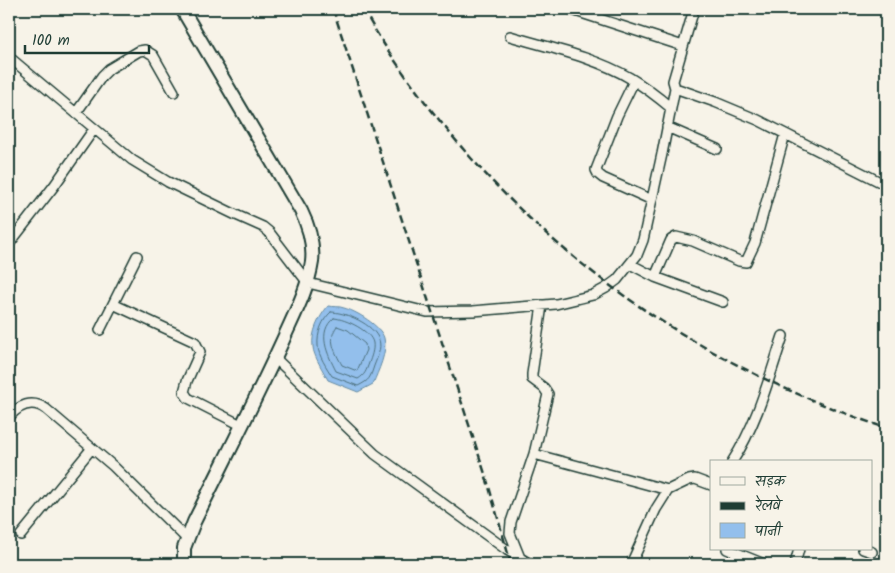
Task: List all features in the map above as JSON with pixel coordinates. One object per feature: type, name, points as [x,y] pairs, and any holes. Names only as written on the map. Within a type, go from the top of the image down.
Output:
[{"type":"highway","points":[[182,9],[304,217],[310,229],[312,244],[312,261],[308,283],[275,358],[194,522],[184,548],[184,564]]},
{"type":"street","points":[[569,9],[683,46]]},
{"type":"street","points":[[9,57],[132,160],[168,182],[263,227],[269,232],[308,283],[432,312],[473,311],[556,304],[593,295],[617,280],[637,255],[643,240],[652,200],[671,108],[674,80],[694,9]]},
{"type":"street","points":[[510,36],[590,60],[634,81],[671,108]]},
{"type":"street","points":[[76,113],[109,69],[139,51],[145,50],[153,55],[174,92]]},
{"type":"street","points":[[634,81],[617,116],[596,170],[603,178],[652,200]]},
{"type":"street","points":[[674,88],[716,102],[758,120],[886,185]]},
{"type":"street","points":[[667,127],[717,149]]},
{"type":"street","points":[[9,244],[54,186],[94,129]]},
{"type":"street","points":[[655,277],[671,240],[676,237],[693,241],[739,261],[746,262],[755,243],[785,134]]},
{"type":"street","points":[[100,330],[137,256]]},
{"type":"street","points":[[630,264],[655,277],[723,302]]},
{"type":"street","points":[[113,304],[195,342],[200,352],[184,392],[188,398],[242,425]]},
{"type":"street","points":[[520,558],[510,532],[511,522],[534,454],[548,394],[544,388],[532,379],[542,305]]},
{"type":"street","points":[[733,460],[750,428],[784,336]]},
{"type":"street","points":[[275,358],[375,454],[530,564]]},
{"type":"street","points":[[9,417],[16,408],[25,404],[41,405],[112,466],[187,539]]},
{"type":"street","points":[[21,535],[92,448]]},
{"type":"street","points":[[534,454],[668,490]]},
{"type":"street","points":[[631,564],[656,509],[668,490],[695,479],[710,485]]},
{"type":"street","points":[[729,550],[764,564]]},
{"type":"street","points":[[794,564],[799,550]]},
{"type":"water","points":[[328,306],[342,307],[361,316],[373,324],[382,333],[384,338],[384,355],[373,384],[358,392],[328,380],[313,350],[314,330]]},
{"type":"railway","points":[[333,9],[487,480],[511,564]]},
{"type":"railway","points":[[363,9],[390,53],[419,94],[485,174],[534,222],[586,267],[640,307],[698,343],[758,376],[821,404],[886,428]]}]
